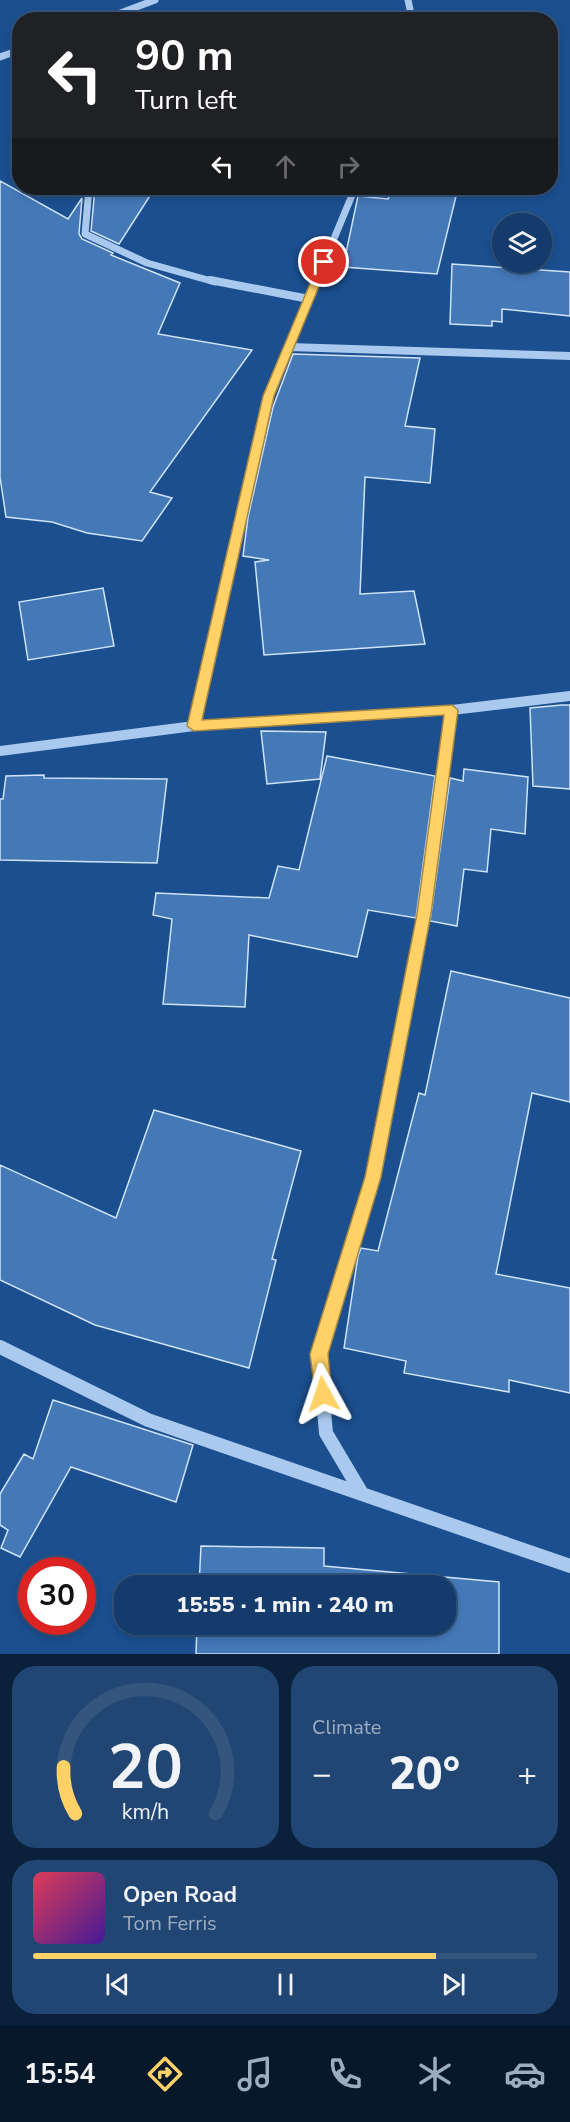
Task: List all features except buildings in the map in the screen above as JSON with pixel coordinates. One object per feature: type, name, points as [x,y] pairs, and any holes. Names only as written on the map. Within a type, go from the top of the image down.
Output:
[{"type":"street","points":[[123,12],[155,0]]},
{"type":"street","points":[[88,195],[85,234],[147,263],[219,283],[309,299]]},
{"type":"street","points":[[194,726],[268,396],[351,195]]},
{"type":"street","points":[[289,347],[570,356]]},
{"type":"street","points":[[0,751],[194,726],[452,710],[570,696]]},
{"type":"street","points":[[361,1492],[326,1433],[319,1354],[373,1177],[424,914],[452,710]]},
{"type":"street","points":[[0,1347],[148,1420],[570,1566]]},
{"type":"route","points":[[323,1394],[319,1354],[373,1177],[424,914],[452,710],[194,726],[268,396],[324,262]]}]
